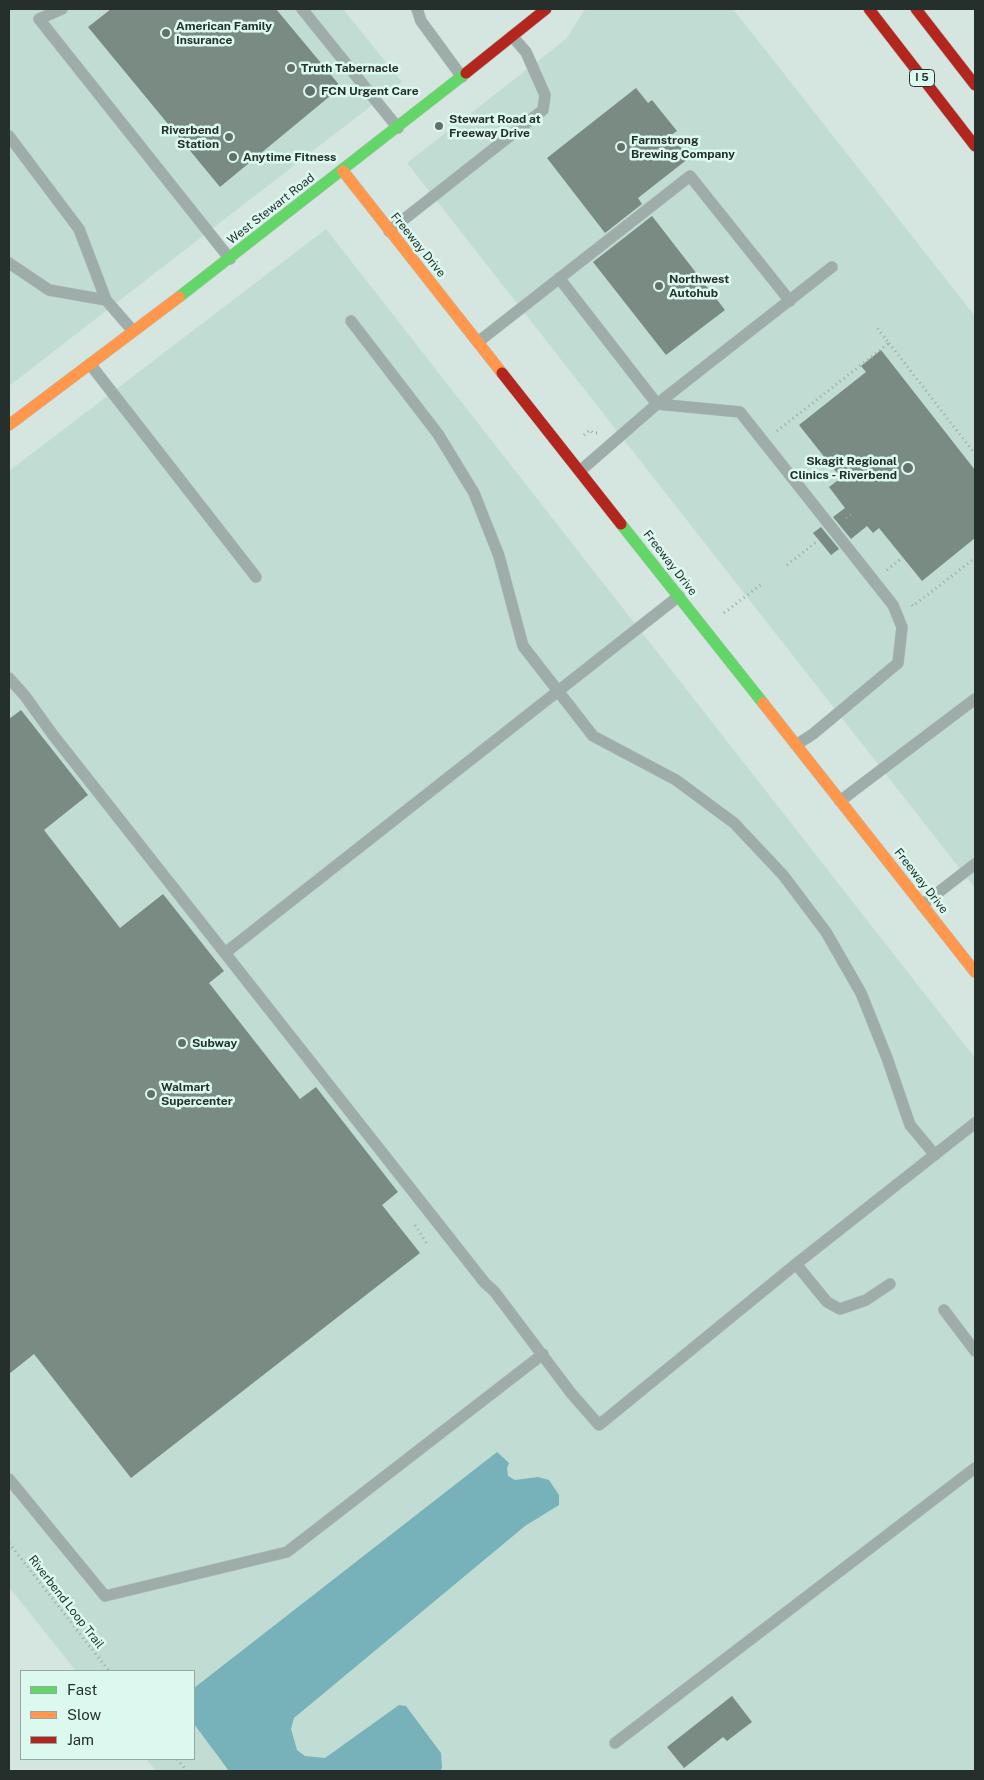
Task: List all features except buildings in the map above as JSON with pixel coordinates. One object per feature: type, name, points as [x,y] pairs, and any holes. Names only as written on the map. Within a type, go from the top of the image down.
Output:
[{"type":"main road","name":"West Stewart Road","points":[[9,425],[230,259],[546,9]]},
{"type":"main road","name":"I 5","points":[[869,9],[975,146]]},
{"type":"main road","points":[[916,9],[975,85]]},
{"type":"main road","name":"Freeway Drive","points":[[343,171],[840,801],[974,966]]},
{"type":"lane","points":[[62,9],[39,19],[230,259]]},
{"type":"lane","points":[[302,9],[398,128]]},
{"type":"lane","points":[[416,9],[421,21],[462,77]]},
{"type":"lane","points":[[389,231],[543,110],[545,95],[526,52],[512,36]]},
{"type":"lane","points":[[9,136],[79,229],[106,300],[133,331]]},
{"type":"lane","points":[[478,342],[690,176],[790,301]]},
{"type":"lane","points":[[9,263],[48,290],[106,300]]},
{"type":"lane","points":[[580,471],[657,404],[832,267]]},
{"type":"lane","points":[[559,278],[657,404],[740,412],[893,605],[902,627],[898,663],[813,734],[796,745]]},
{"type":"lane","points":[[351,321],[438,434],[474,493],[499,556],[523,646],[593,736],[676,780],[734,823],[783,875],[826,932],[861,994],[887,1058],[910,1125],[935,1155]]},
{"type":"lane","points":[[90,364],[256,577]]},
{"type":"lane","points":[[225,953],[679,596]]},
{"type":"lane","points":[[9,678],[479,1276],[543,1354],[568,1389],[599,1425],[796,1264],[975,1123]]},
{"type":"lane","points":[[840,801],[975,699]]},
{"type":"lane","points":[[922,904],[975,864]]},
{"type":"lane","points":[[796,1264],[827,1302],[840,1309],[866,1300],[890,1284]]},
{"type":"lane","points":[[944,1310],[975,1351]]},
{"type":"lane","points":[[9,1479],[105,1596],[287,1552],[543,1354]]},
{"type":"lane","points":[[615,1743],[975,1468]]},
{"type":"path","points":[[876,327],[975,454]]},
{"type":"path","points":[[776,431],[889,343]]},
{"type":"path","points":[[772,425],[782,438]]},
{"type":"path","points":[[840,511],[852,526]]},
{"type":"path","points":[[845,519],[853,513]]},
{"type":"path","points":[[787,565],[822,537]]},
{"type":"path","points":[[887,570],[903,557]]},
{"type":"path","points":[[910,600],[913,606],[975,558]]},
{"type":"path","points":[[881,562],[892,576]]},
{"type":"path","points":[[722,615],[763,583]]},
{"type":"path","name":"Riverbend Loop Trail","points":[[9,1543],[108,1670]]},
{"type":"path","points":[[178,1760],[187,1771]]},
{"type":"shaded area","points":[[9,9],[343,9],[402,82],[9,386]]},
{"type":"shaded area","points":[[585,9],[733,9],[975,316],[975,888],[407,163],[566,39]]},
{"type":"shaded area","points":[[326,229],[975,1058],[975,1771],[156,1771],[147,1760],[195,1760],[195,1670],[75,1670],[9,1587],[9,471]]},
{"type":"water","points":[[497,1452],[509,1463],[507,1468],[508,1476],[515,1480],[538,1477],[549,1480],[559,1495],[559,1505],[525,1526],[294,1718],[291,1729],[297,1750],[305,1756],[325,1758],[399,1705],[406,1706],[441,1753],[442,1768],[440,1771],[229,1771],[195,1725],[195,1687]]},
{"type":"traffic: fast","points":[[179,297],[466,73]]},
{"type":"traffic: fast","points":[[621,524],[763,703]]},
{"type":"traffic: slow","points":[[343,171],[502,373]]},
{"type":"traffic: slow","points":[[9,425],[179,297]]},
{"type":"traffic: slow","points":[[763,703],[975,972]]},
{"type":"traffic: jam","points":[[466,73],[546,9]]},
{"type":"traffic: jam","points":[[869,9],[975,146]]},
{"type":"traffic: jam","points":[[916,9],[975,85]]},
{"type":"traffic: jam","points":[[502,373],[621,524]]},
{"type":"place","name":"American Family Insurance","points":[[166,33]]},
{"type":"place","name":"Truth Tabernacle","points":[[291,68]]},
{"type":"place","name":"FCN Urgent Care","points":[[310,91]]},
{"type":"place","name":"Stewart Road at Freeway Drive","points":[[439,126]]},
{"type":"place","name":"Riverbend Station","points":[[229,137]]},
{"type":"place","name":"Farmstrong Brewing Company","points":[[621,147]]},
{"type":"place","name":"Anytime Fitness","points":[[233,157]]},
{"type":"place","name":"Northwest Autohub","points":[[659,286]]},
{"type":"place","name":"Skagit Regional Clinics - Riverbend","points":[[908,468]]},
{"type":"place","name":"Subway","points":[[182,1043]]},
{"type":"place","name":"Walmart Supercenter","points":[[151,1094]]}]
